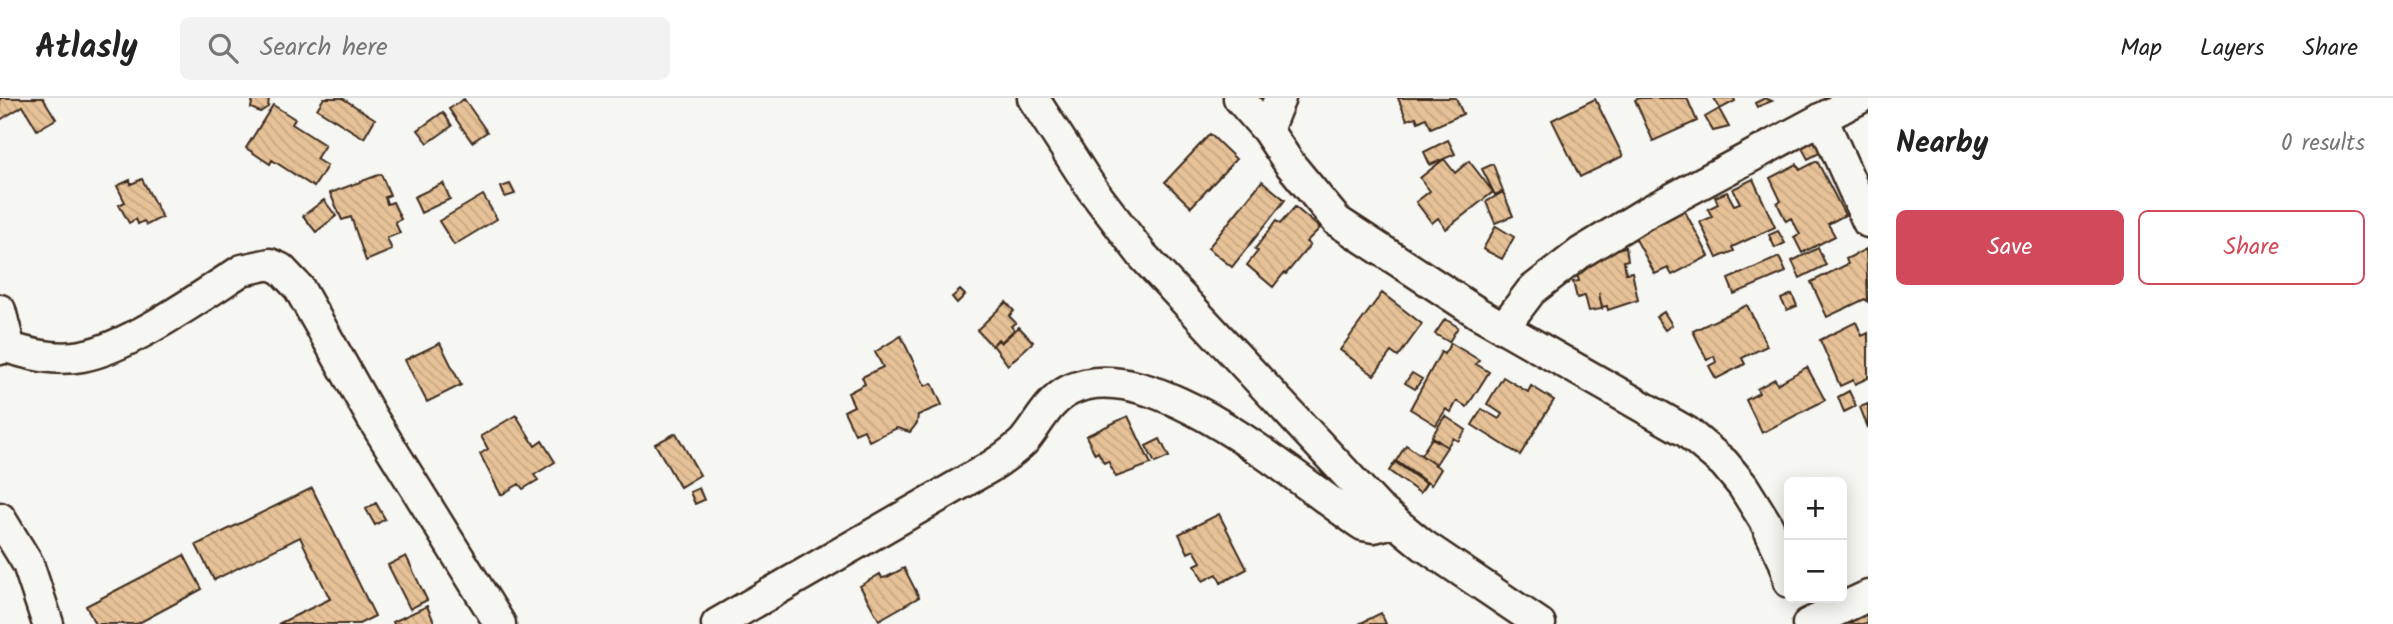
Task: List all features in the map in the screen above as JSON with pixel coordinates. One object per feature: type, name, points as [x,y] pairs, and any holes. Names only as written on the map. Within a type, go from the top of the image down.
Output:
[{"type":"street","points":[[1033,98],[1092,189],[1143,256],[1394,522],[1457,570],[1540,624]]},
{"type":"street","points":[[1239,98],[1337,221],[1372,247],[1503,328],[1675,425],[1724,463],[1744,486],[1784,561]]},
{"type":"street","points":[[1267,130],[1280,98]]},
{"type":"street","points":[[1503,328],[1531,291],[1580,253],[1644,214],[1860,98]]},
{"type":"street","points":[[1822,118],[1868,222]]},
{"type":"street","points":[[0,310],[7,337],[1,347],[52,357],[96,352],[138,333],[242,270],[261,264],[281,269],[307,300],[371,416],[500,624]]},
{"type":"street","points":[[717,624],[990,467],[1023,442],[1051,405],[1068,391],[1082,385],[1118,382],[1154,392],[1237,435],[1302,478],[1363,525],[1374,527],[1394,522]]},
{"type":"street","points":[[0,518],[28,564],[41,622]]},
{"type":"street","points":[[1808,624],[1868,596]]},
{"type":"street","points":[[1794,603],[1799,624]]},
{"type":"building","points":[[0,98],[43,98],[56,119],[37,130],[23,106],[0,120]]},
{"type":"building","points":[[253,98],[269,98],[268,107],[260,112],[251,108]]},
{"type":"building","points":[[324,98],[342,98],[375,119],[364,138],[317,109]]},
{"type":"building","points":[[1398,98],[1456,98],[1463,114],[1431,128],[1426,118],[1418,122],[1416,117],[1407,120]]},
{"type":"building","points":[[1687,98],[1697,121],[1653,141],[1635,100]]},
{"type":"building","points":[[1714,98],[1734,98],[1735,101],[1720,109]]},
{"type":"building","points":[[1765,98],[1772,101],[1757,107],[1755,103]]},
{"type":"building","points":[[464,99],[487,132],[472,142],[449,109]]},
{"type":"building","points":[[1595,99],[1623,156],[1580,177],[1552,120]]},
{"type":"building","points":[[273,105],[295,119],[292,124],[325,145],[316,159],[327,166],[314,187],[272,160],[270,164],[246,148]]},
{"type":"building","points":[[1719,109],[1729,127],[1713,131],[1705,117]]},
{"type":"building","points":[[443,112],[452,126],[428,143],[418,130]]},
{"type":"building","points":[[1814,131],[1825,150],[1808,159],[1797,139]]},
{"type":"building","points":[[1210,134],[1236,159],[1191,207],[1165,182]]},
{"type":"building","points":[[1448,140],[1455,154],[1430,165],[1424,152]]},
{"type":"building","points":[[1444,159],[1455,173],[1469,161],[1493,192],[1446,229],[1438,218],[1432,223],[1416,202],[1430,191],[1420,178]]},
{"type":"building","points":[[1817,161],[1845,215],[1828,224],[1835,236],[1802,253],[1794,237],[1800,234],[1791,218],[1786,221],[1777,203],[1781,201],[1770,178],[1797,164],[1800,170]]},
{"type":"building","points":[[1493,164],[1503,191],[1495,195],[1482,169]]},
{"type":"building","points":[[381,174],[390,195],[385,197],[387,204],[393,202],[401,219],[395,222],[400,233],[387,238],[392,250],[366,261],[351,217],[342,220],[330,193]]},
{"type":"building","points":[[142,179],[162,217],[147,225],[144,221],[138,224],[136,219],[129,223],[119,205],[125,202],[117,186],[130,180],[131,184]]},
{"type":"building","points":[[1753,179],[1775,227],[1732,247],[1734,251],[1717,258],[1700,222],[1712,217],[1708,209],[1718,204],[1715,197],[1727,192],[1734,205],[1740,203],[1733,189]]},
{"type":"building","points":[[1262,181],[1285,200],[1232,267],[1208,248]]},
{"type":"building","points":[[443,183],[450,199],[421,213],[414,197]]},
{"type":"building","points":[[510,184],[515,194],[505,197],[501,187]]},
{"type":"building","points":[[1503,192],[1513,216],[1495,223],[1486,202]]},
{"type":"building","points":[[483,195],[497,219],[454,245],[439,221]]},
{"type":"building","points":[[324,200],[336,216],[316,232],[303,216]]},
{"type":"building","points":[[1295,207],[1320,228],[1306,242],[1310,245],[1273,287],[1247,265],[1258,251],[1255,249],[1276,221],[1280,224]]},
{"type":"building","points":[[1683,208],[1709,256],[1672,275],[1668,268],[1655,274],[1633,234]]},
{"type":"building","points":[[1496,226],[1514,237],[1502,259],[1483,249]]},
{"type":"building","points":[[1778,231],[1785,243],[1775,248],[1769,235]]},
{"type":"building","points":[[1626,247],[1626,273],[1632,272],[1638,300],[1608,310],[1607,306],[1602,307],[1599,293],[1602,309],[1589,311],[1585,296],[1577,298],[1573,282],[1579,281],[1576,270],[1587,267],[1585,255]]},
{"type":"building","points":[[1818,248],[1826,265],[1800,278],[1792,261]]},
{"type":"building","points":[[1866,249],[1868,302],[1865,299],[1827,317],[1811,282],[1848,264],[1846,259]]},
{"type":"building","points":[[1779,257],[1786,272],[1734,294],[1728,279]]},
{"type":"building","points":[[960,290],[965,295],[957,303],[952,297]]},
{"type":"building","points":[[1382,293],[1422,324],[1398,357],[1391,352],[1374,375],[1340,350]]},
{"type":"building","points":[[1792,294],[1797,306],[1787,310],[1781,299]]},
{"type":"building","points":[[1006,302],[1014,311],[1009,316],[1016,323],[1011,326],[1014,330],[1001,342],[998,339],[992,346],[977,330]]},
{"type":"building","points":[[1747,305],[1767,346],[1742,358],[1745,364],[1716,379],[1709,366],[1716,362],[1714,356],[1707,360],[1693,331]]},
{"type":"building","points":[[1664,312],[1672,325],[1665,330],[1656,317]]},
{"type":"building","points":[[1445,319],[1458,327],[1449,342],[1435,334]]},
{"type":"building","points":[[1856,322],[1862,336],[1868,333],[1868,378],[1855,384],[1853,380],[1840,386],[1820,340]]},
{"type":"building","points":[[1019,327],[1033,342],[1008,365],[993,345],[998,340],[1001,343]]},
{"type":"building","points":[[901,336],[925,386],[932,383],[942,405],[918,415],[917,423],[910,432],[897,428],[869,441],[864,430],[855,434],[844,411],[854,406],[848,393],[865,384],[862,377],[883,367],[875,352]]},
{"type":"building","points":[[440,343],[461,385],[427,402],[405,360]]},
{"type":"building","points":[[1451,343],[1479,360],[1476,364],[1489,372],[1467,407],[1457,401],[1451,412],[1446,409],[1436,425],[1410,409],[1441,352],[1444,354]]},
{"type":"building","points":[[1807,367],[1825,400],[1762,433],[1746,400],[1759,393],[1757,389],[1775,379],[1777,384]]},
{"type":"building","points":[[1412,373],[1422,379],[1415,389],[1405,383]]},
{"type":"building","points":[[1503,377],[1528,392],[1531,386],[1554,400],[1520,455],[1472,425],[1482,409],[1499,419],[1502,414],[1487,404]]},
{"type":"building","points":[[1849,391],[1856,406],[1844,412],[1838,397]]},
{"type":"building","points":[[1868,404],[1868,428],[1860,407]]},
{"type":"building","points":[[516,415],[535,446],[542,441],[555,462],[534,475],[538,480],[523,489],[519,484],[501,495],[480,454],[488,449],[481,436]]},
{"type":"building","points":[[1128,416],[1151,464],[1116,477],[1108,461],[1104,463],[1098,452],[1095,454],[1086,436]]},
{"type":"building","points":[[1445,416],[1466,430],[1458,441],[1453,438],[1447,447],[1432,436]]},
{"type":"building","points":[[676,433],[700,475],[680,487],[655,444]]},
{"type":"building","points":[[1432,438],[1447,447],[1436,464],[1421,455]]},
{"type":"building","points":[[1160,439],[1169,457],[1155,463],[1146,446]]},
{"type":"building","points":[[1406,445],[1441,469],[1431,485],[1396,461]]},
{"type":"building","points":[[1395,462],[1426,484],[1420,493],[1389,471]]},
{"type":"building","points":[[312,488],[375,616],[359,624],[278,624],[330,599],[300,537],[214,580],[196,545]]},
{"type":"building","points":[[699,488],[704,500],[695,504],[690,492]]},
{"type":"building","points":[[376,503],[385,519],[375,525],[366,509]]},
{"type":"building","points":[[1219,514],[1247,569],[1221,583],[1217,574],[1203,581],[1195,565],[1201,562],[1194,550],[1188,553],[1179,534]]},
{"type":"building","points":[[184,555],[202,589],[137,624],[95,624],[86,606]]},
{"type":"building","points":[[406,556],[427,600],[410,609],[388,565]]},
{"type":"building","points":[[904,568],[919,597],[879,620],[860,586],[880,574],[882,578],[887,577]]},
{"type":"building","points":[[427,606],[435,624],[394,624],[393,622]]},
{"type":"building","points":[[1866,610],[1868,624],[1834,624]]},
{"type":"building","points":[[1381,613],[1386,624],[1359,624]]}]
